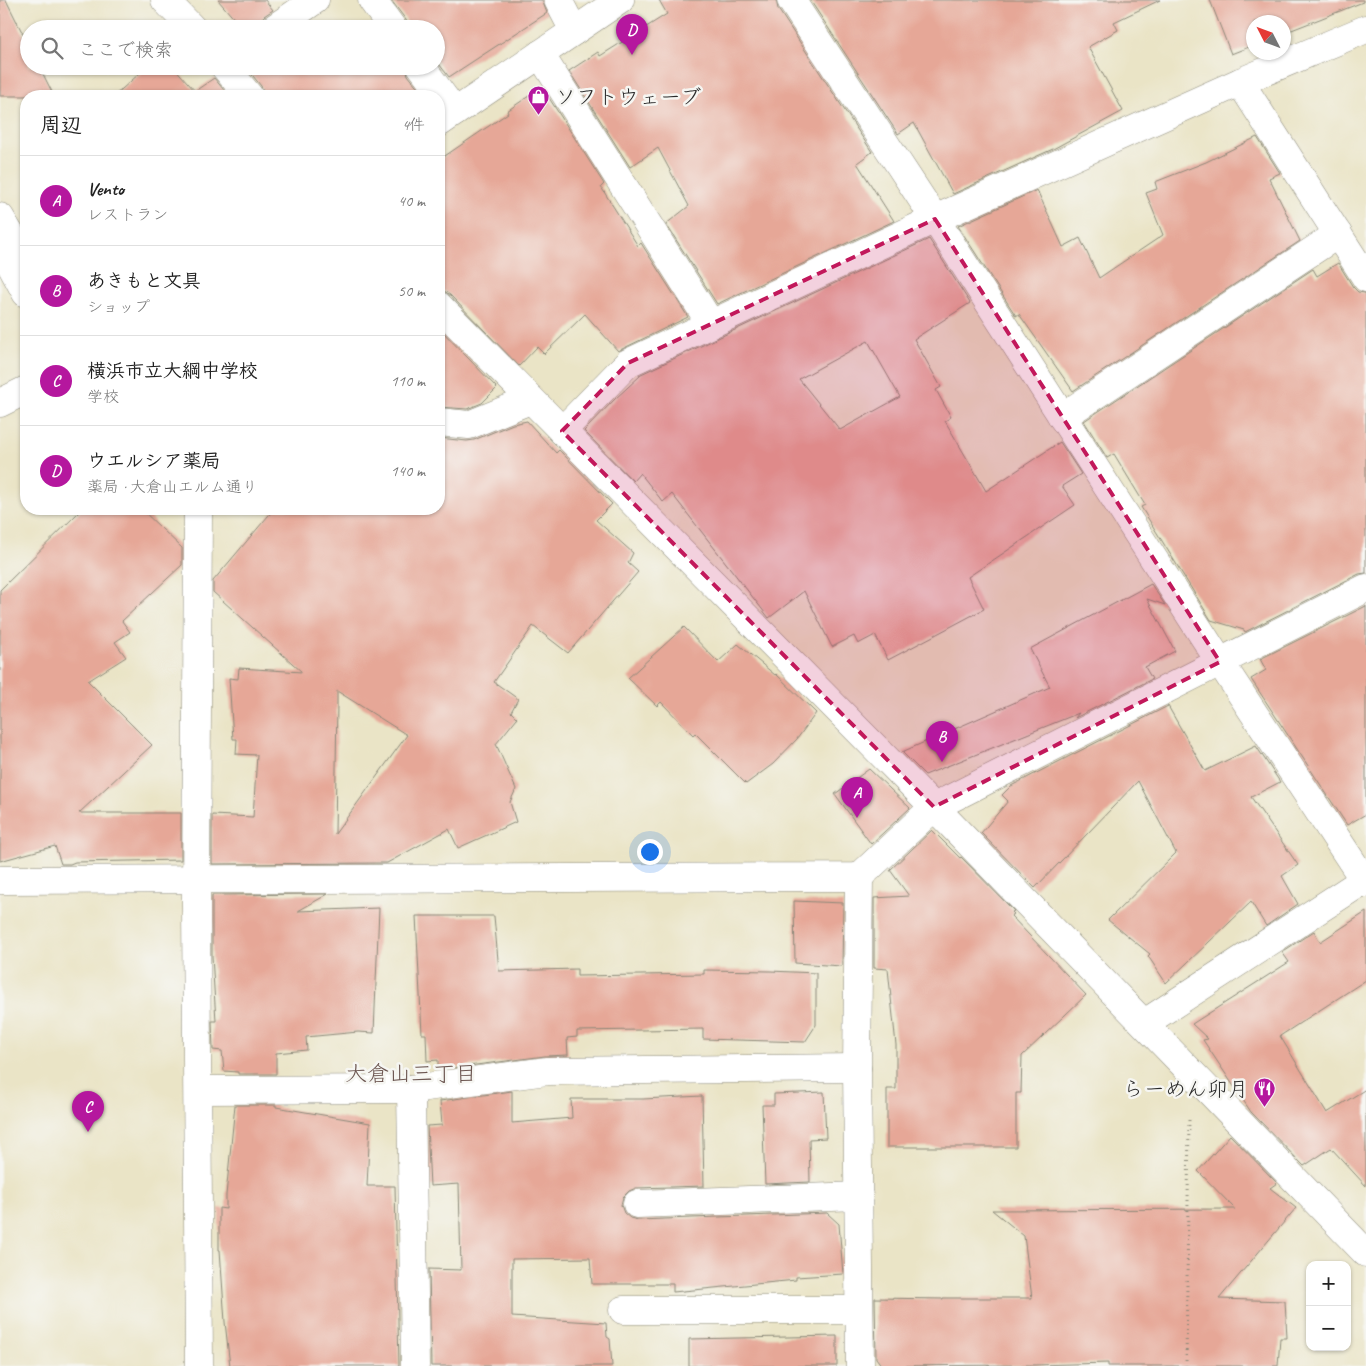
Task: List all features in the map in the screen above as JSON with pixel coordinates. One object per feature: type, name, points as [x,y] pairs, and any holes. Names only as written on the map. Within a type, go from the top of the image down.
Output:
[{"type":"street","points":[[165,0],[184,20]]},
{"type":"street","points":[[287,20],[315,0]]},
{"type":"street","points":[[372,0],[386,20]]},
{"type":"street","points":[[558,0],[574,31]]},
{"type":"street","points":[[447,117],[620,0]]},
{"type":"street","points":[[791,0],[935,219],[1220,662],[1362,869],[1145,1023]]},
{"type":"street","points":[[562,432],[628,363],[935,219],[1240,82],[1366,29]]},
{"type":"street","points":[[540,54],[711,324]]},
{"type":"street","points":[[232,75],[244,90]]},
{"type":"street","points":[[426,75],[433,90]]},
{"type":"street","points":[[1240,82],[1366,278]]},
{"type":"street","points":[[0,217],[14,242],[6,256],[20,282]]},
{"type":"street","points":[[1062,417],[1338,234]]},
{"type":"street","points":[[445,312],[934,807],[1366,1253]]},
{"type":"street","points":[[0,403],[20,393]]},
{"type":"street","points":[[445,423],[469,425],[530,400]]},
{"type":"street","points":[[198,515],[199,1366]]},
{"type":"street","points":[[0,880],[859,876],[934,807],[1366,588]]},
{"type":"street","points":[[859,876],[857,1068],[860,1366]]},
{"type":"street","points":[[198,1090],[411,1089],[547,1071],[857,1068]]},
{"type":"street","points":[[411,1089],[415,1366]]},
{"type":"street","points":[[637,1204],[859,1196]]},
{"type":"street","points":[[623,1310],[859,1310]]},
{"type":"path","points":[[1186,1366],[1189,1071]]},
{"type":"highlighted area","points":[[935,219],[1220,662],[934,807],[562,431],[628,363]]},
{"type":"building","points":[[0,0],[6,0],[20,28],[20,75],[44,75],[51,90],[20,90],[20,96],[0,96]]},
{"type":"building","points":[[218,0],[265,0],[273,10],[261,20],[235,20]]},
{"type":"building","points":[[391,0],[542,0],[547,13],[449,77],[445,72],[445,20],[406,20]]},
{"type":"building","points":[[659,0],[776,0],[778,9],[872,152],[857,163],[894,221],[717,304],[666,224],[689,206],[658,148],[630,167],[569,71],[598,52],[600,56],[667,14]]},
{"type":"building","points":[[810,0],[1160,0],[1114,22],[1118,30],[1088,47],[1123,111],[1053,149],[953,194],[914,123],[898,134]]},
{"type":"building","points":[[1210,0],[1363,0],[1363,2],[1291,30],[1291,15],[1246,15],[1246,48],[1231,54]]},
{"type":"building","points":[[138,75],[181,75],[194,90],[121,90]]},
{"type":"building","points":[[252,75],[408,75],[420,90],[263,90]]},
{"type":"building","points":[[214,78],[224,90],[196,90]]},
{"type":"building","points":[[542,87],[604,184],[601,187],[638,246],[641,243],[688,317],[618,351],[585,314],[544,354],[537,347],[519,366],[445,292],[445,156],[508,113],[507,111]]},
{"type":"building","points":[[1257,137],[1280,173],[1269,178],[1300,241],[1073,391],[1019,314],[1016,316],[958,226],[1037,190],[1063,247],[1080,238],[1099,278],[1163,235],[1146,193],[1157,189],[1155,182],[1206,162]]},
{"type":"building","points":[[929,239],[970,303],[914,339],[941,387],[936,390],[951,417],[945,421],[986,491],[1060,442],[1081,474],[1062,486],[1075,505],[968,577],[984,609],[888,660],[875,635],[858,644],[854,636],[832,647],[804,591],[769,618],[672,494],[663,502],[640,473],[633,481],[584,431],[639,375]],"holes":[[[868,341],[900,397],[840,430],[799,379]]]},
{"type":"building","points":[[1338,263],[1353,287],[1358,292],[1365,293],[1366,295],[1366,573],[1359,574],[1245,632],[1244,630],[1211,620],[1141,507],[1145,505],[1114,454],[1107,458],[1084,421],[1313,269],[1317,276]]},
{"type":"building","points":[[445,334],[497,388],[482,403],[467,409],[445,407]]},
{"type":"building","points":[[527,421],[556,453],[559,450],[612,504],[596,520],[633,553],[628,563],[638,572],[568,653],[533,626],[494,682],[518,699],[511,712],[517,718],[496,744],[516,789],[510,802],[516,822],[458,848],[449,829],[387,863],[212,864],[212,815],[253,817],[257,755],[236,754],[237,739],[233,739],[229,678],[238,679],[239,668],[302,672],[213,592],[213,581],[269,515],[445,515],[445,439],[474,440],[513,424]],"holes":[[[337,691],[407,735],[335,834]]]},
{"type":"building","points":[[76,515],[147,515],[182,548],[182,565],[122,621],[130,632],[115,642],[126,657],[88,681],[152,745],[79,813],[181,813],[181,860],[75,862],[61,864],[55,846],[0,861],[0,590]]},
{"type":"building","points":[[1151,584],[1165,605],[1147,599],[1175,651],[1145,667],[1152,679],[1075,718],[1079,713],[925,775],[902,752],[1050,687],[1030,649]]},
{"type":"building","points":[[1366,606],[1366,814],[1347,825],[1251,679],[1266,670],[1260,659]]},
{"type":"building","points":[[684,627],[718,662],[738,644],[776,674],[816,713],[797,739],[773,764],[746,784],[695,733],[693,735],[661,702],[657,706],[628,678]]},
{"type":"building","points":[[1168,706],[1205,771],[1256,746],[1280,782],[1251,797],[1298,865],[1282,876],[1298,904],[1266,926],[1251,902],[1166,983],[1148,956],[1150,954],[1108,920],[1176,853],[1138,781],[1035,888],[981,833],[1008,801],[1002,795],[1011,786]]},
{"type":"building","points":[[869,769],[910,808],[871,844],[835,794]]},
{"type":"building","points":[[932,830],[1014,911],[1012,912],[1014,914],[1011,916],[1086,995],[1022,1056],[1021,1093],[1016,1093],[1016,1147],[887,1147],[887,1089],[896,1089],[896,1045],[888,969],[874,968],[874,898],[909,896],[890,870]]},
{"type":"building","points":[[328,894],[298,911],[379,908],[374,1033],[358,1032],[306,1037],[307,1050],[276,1053],[276,1074],[238,1074],[238,1072],[224,1071],[222,1051],[213,1050],[212,1021],[216,1021],[212,956],[212,895]]},
{"type":"building","points":[[794,901],[843,903],[842,966],[795,963]]},
{"type":"building","points":[[1366,912],[1366,980],[1280,1036],[1327,1113],[1366,1089],[1366,1186],[1331,1148],[1304,1166],[1251,1112],[1203,1040],[1208,1039],[1192,1024],[1289,962],[1282,952],[1314,931],[1320,942]]},
{"type":"building","points":[[416,916],[494,916],[499,971],[577,969],[577,976],[704,974],[704,970],[816,973],[816,1025],[805,1042],[703,1039],[703,1029],[577,1031],[577,1037],[567,1038],[568,1055],[545,1056],[438,1070],[438,1060],[427,1061],[426,1034],[422,1034]]},
{"type":"building","points":[[512,1091],[512,1123],[572,1118],[571,1099],[643,1099],[702,1096],[704,1186],[636,1188],[629,1191],[623,1197],[621,1205],[624,1213],[630,1218],[638,1220],[827,1213],[839,1224],[843,1274],[796,1277],[796,1280],[673,1292],[673,1284],[592,1284],[590,1258],[512,1259],[512,1317],[606,1323],[607,1337],[610,1339],[612,1366],[431,1366],[429,1269],[461,1270],[459,1184],[430,1186],[427,1126],[442,1125],[440,1101]]},
{"type":"building","points":[[824,1092],[826,1138],[809,1139],[810,1182],[765,1184],[762,1105],[774,1105],[774,1094]]},
{"type":"building","points":[[235,1105],[276,1105],[276,1107],[370,1123],[367,1186],[395,1186],[399,1366],[230,1366],[219,1250],[219,1208],[226,1209]]},
{"type":"building","points":[[1230,1135],[1277,1183],[1270,1188],[1296,1208],[1219,1299],[1285,1301],[1287,1338],[1280,1338],[1278,1366],[1108,1366],[1108,1363],[882,1366],[876,1358],[875,1298],[1032,1298],[1024,1236],[992,1210],[1235,1209],[1198,1171]]},
{"type":"building","points":[[837,1336],[837,1366],[689,1366],[689,1339]]},
{"type":"place","name":"ウエルシア薬局","points":[[632,55]]},
{"type":"place","name":"ソフトウェーブ","points":[[539,116]]},
{"type":"place","name":"あきもと文具","points":[[942,762]]},
{"type":"place","name":"Vento","points":[[857,818]]},
{"type":"place","name":"らーめん卯月","points":[[1265,1108]]},
{"type":"place","name":"横浜市立大綱中学校","points":[[88,1132]]},
{"type":"district","name":"大倉山三丁目","points":[[411,1073]]}]
